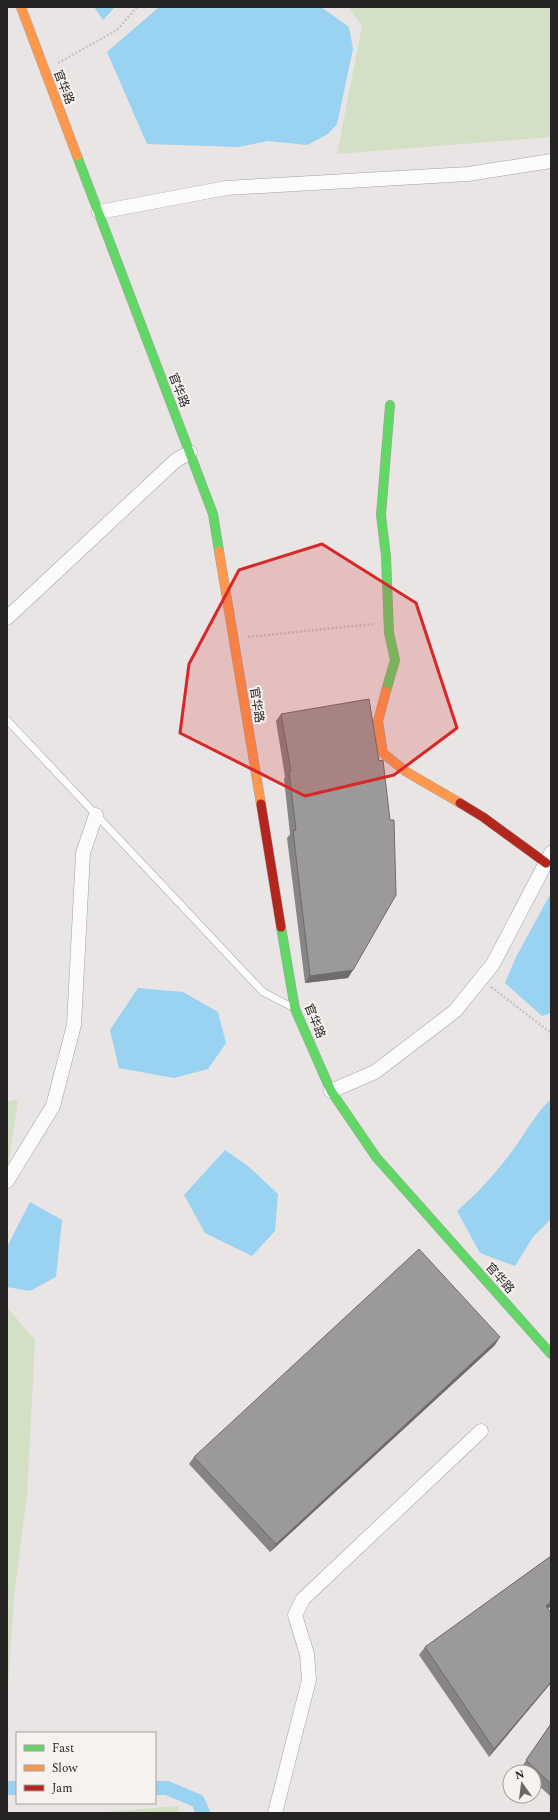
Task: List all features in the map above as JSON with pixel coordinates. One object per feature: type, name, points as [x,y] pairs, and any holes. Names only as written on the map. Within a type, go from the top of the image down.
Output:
[{"type":"main road","name":"官华路","points":[[21,7],[213,514],[295,1009],[331,1091],[376,1157],[551,1354]]},
{"type":"main road","points":[[390,405],[381,515],[386,556],[389,622],[395,660],[378,721],[383,753],[405,770],[548,858]]},
{"type":"street","points":[[99,212],[226,188],[468,174],[551,161]]},
{"type":"street","points":[[7,618],[175,461],[190,452]]},
{"type":"street","points":[[7,1181],[53,1106],[74,1025],[83,853],[96,815]]},
{"type":"street","points":[[331,1091],[376,1072],[455,1011],[493,964],[548,858]]},
{"type":"street","points":[[274,1813],[309,1680],[307,1654],[295,1615],[303,1599],[481,1431]]},
{"type":"lane","points":[[7,720],[263,992],[295,1009]]},
{"type":"path","points":[[45,70],[117,30],[137,7]]},
{"type":"path","points":[[234,638],[389,622]]},
{"type":"path","points":[[481,979],[551,1033]]},
{"type":"highlighted area","points":[[322,544],[416,603],[457,728],[394,775],[305,796],[180,733],[189,664],[239,570]]},
{"type":"green space","points":[[348,7],[551,7],[551,137],[337,154],[362,26]]},
{"type":"green space","points":[[18,1099],[7,1175],[7,1102]]},
{"type":"green space","points":[[7,1307],[35,1340],[27,1496],[14,1596],[7,1699]]},
{"type":"green space","points":[[178,1806],[179,1813],[97,1813]]},
{"type":"water","points":[[94,7],[115,7],[103,20]]},
{"type":"water","points":[[159,7],[321,7],[349,27],[353,49],[337,124],[328,134],[307,145],[268,141],[238,147],[147,144],[107,52]]},
{"type":"water","points":[[551,893],[551,1013],[542,1016],[505,983],[516,957]]},
{"type":"water","points":[[138,988],[183,992],[218,1012],[226,1043],[208,1069],[174,1078],[119,1068],[110,1030]]},
{"type":"water","points":[[551,1099],[551,1219],[533,1237],[515,1266],[480,1253],[457,1211],[482,1187],[505,1161],[537,1114]]},
{"type":"water","points":[[225,1150],[248,1166],[278,1194],[275,1231],[252,1256],[205,1233],[184,1195]]},
{"type":"water","points":[[30,1202],[62,1220],[56,1277],[30,1291],[7,1287],[7,1247]]},
{"type":"building","points":[[369,699],[379,761],[383,760],[390,820],[394,820],[396,895],[353,970],[310,976],[293,831],[296,830],[289,771],[291,771],[281,714]]},
{"type":"building","points":[[419,1249],[500,1337],[276,1544],[194,1457]]},
{"type":"building","points":[[551,1556],[551,1602],[546,1606],[551,1613],[551,1682],[494,1749],[425,1647]]},
{"type":"building","points":[[551,1724],[551,1784],[542,1775],[542,1764],[530,1764],[526,1760]]},
{"type":"waterway","points":[[7,1788],[16,1788]]},
{"type":"waterway","points":[[156,1788],[167,1788],[198,1801],[203,1813]]},
{"type":"traffic: fast","points":[[77,156],[213,514],[219,551]]},
{"type":"traffic: fast","points":[[386,691],[395,660],[389,633],[386,556],[381,515],[390,405]]},
{"type":"traffic: fast","points":[[281,927],[295,1009],[331,1091],[376,1157],[551,1354]]},
{"type":"traffic: slow","points":[[21,7],[77,156]]},
{"type":"traffic: slow","points":[[219,551],[261,804]]},
{"type":"traffic: slow","points":[[386,691],[378,721],[383,753],[405,771],[460,803]]},
{"type":"traffic: jam","points":[[460,803],[483,817],[546,863]]},
{"type":"traffic: jam","points":[[261,804],[281,927]]}]
